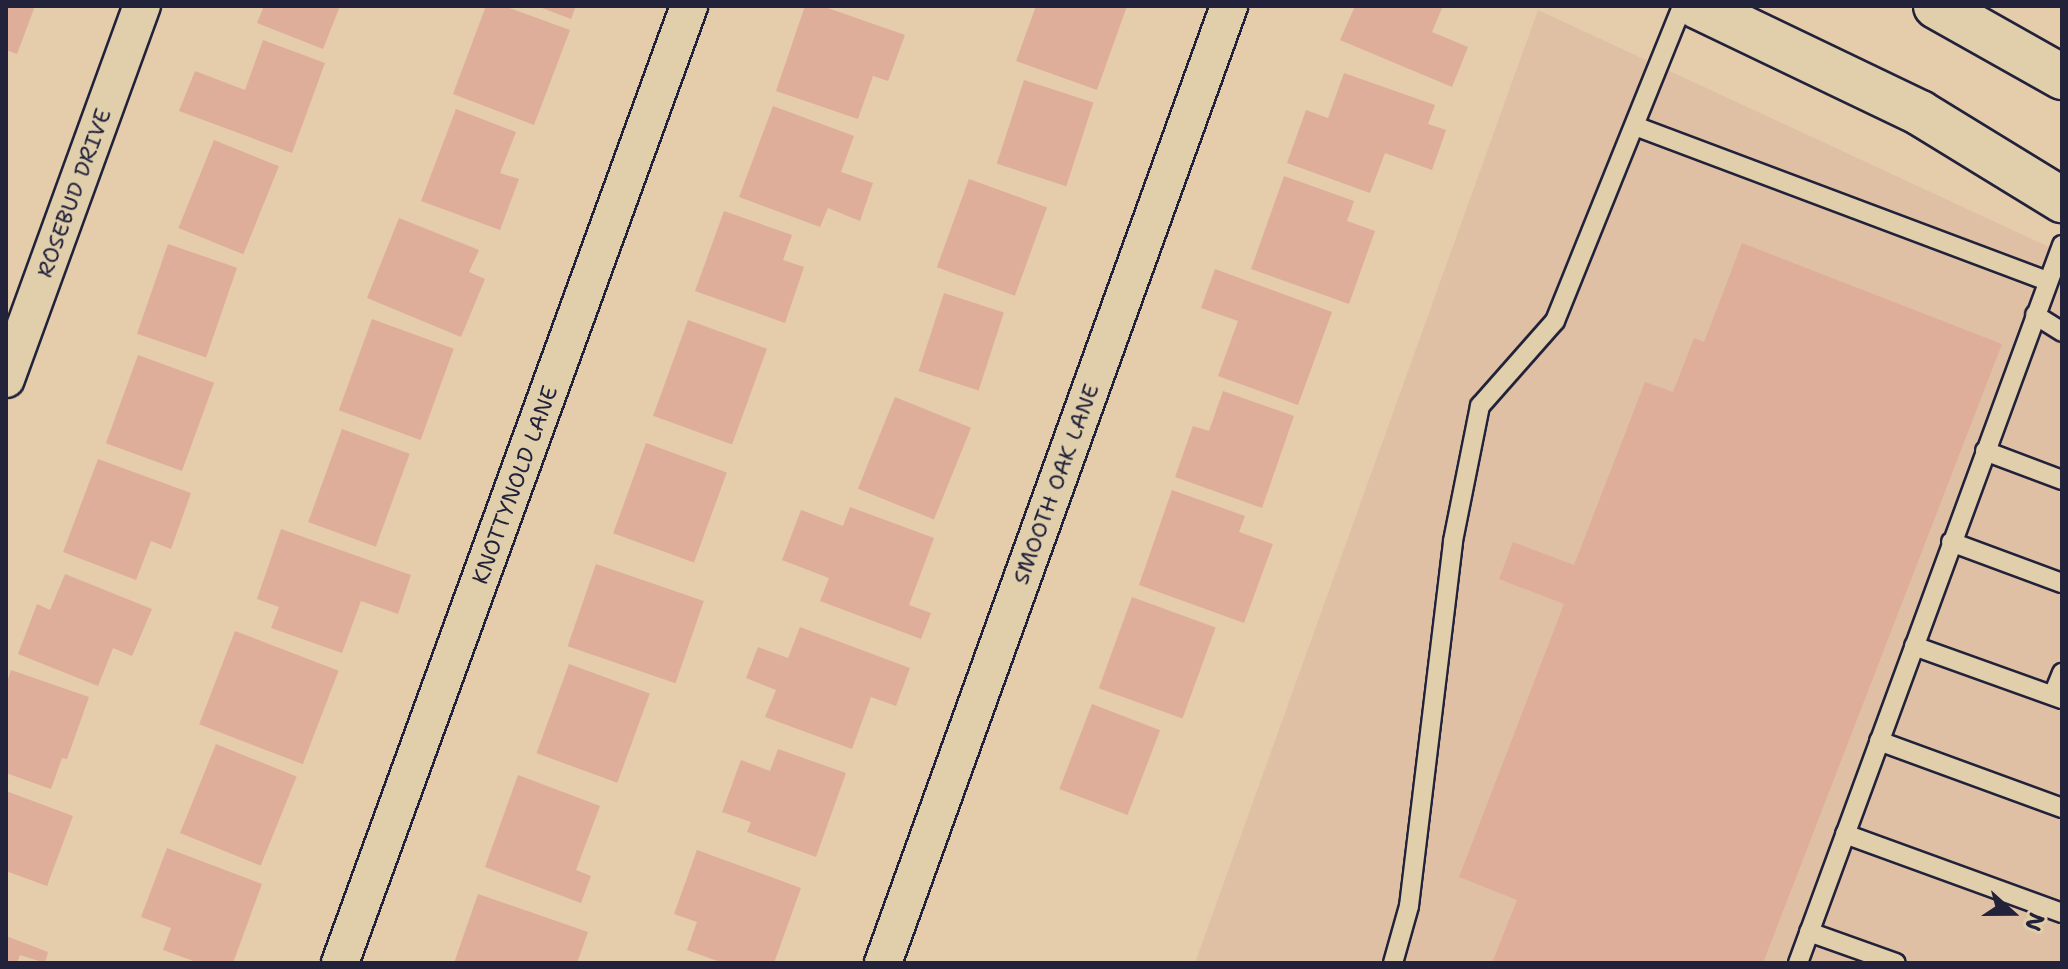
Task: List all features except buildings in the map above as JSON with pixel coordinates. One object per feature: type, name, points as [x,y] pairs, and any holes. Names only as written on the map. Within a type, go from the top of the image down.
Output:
[{"type":"street","name":"ROSEBUD DRIVE","points":[[6,379],[142,6]]},
{"type":"street","name":"KNOTTYNOLD LANE","points":[[340,963],[689,6]]},
{"type":"street","name":"SMOOTH OAK LANE","points":[[883,963],[1229,6]]},
{"type":"street","points":[[1697,6],[1920,113],[2062,200]]},
{"type":"street","points":[[1936,6],[2062,77]]},
{"type":"lane","points":[[1393,963],[1409,906],[1453,541],[1480,406],[1555,321],[1682,6]]},
{"type":"lane","points":[[1635,126],[2048,281]]},
{"type":"lane","points":[[1798,963],[2062,245]]},
{"type":"lane","points":[[2035,315],[2062,332]]},
{"type":"lane","points":[[1985,451],[2062,480]]},
{"type":"lane","points":[[1951,542],[2062,583]]},
{"type":"lane","points":[[1914,646],[2058,697],[2062,673]]},
{"type":"lane","points":[[1879,741],[2062,808]]},
{"type":"lane","points":[[1845,834],[2062,913]]},
{"type":"lane","points":[[1809,932],[1896,963]]},
{"type":"shaded area","points":[[1538,10],[2062,253],[2062,963],[1195,963]]}]
